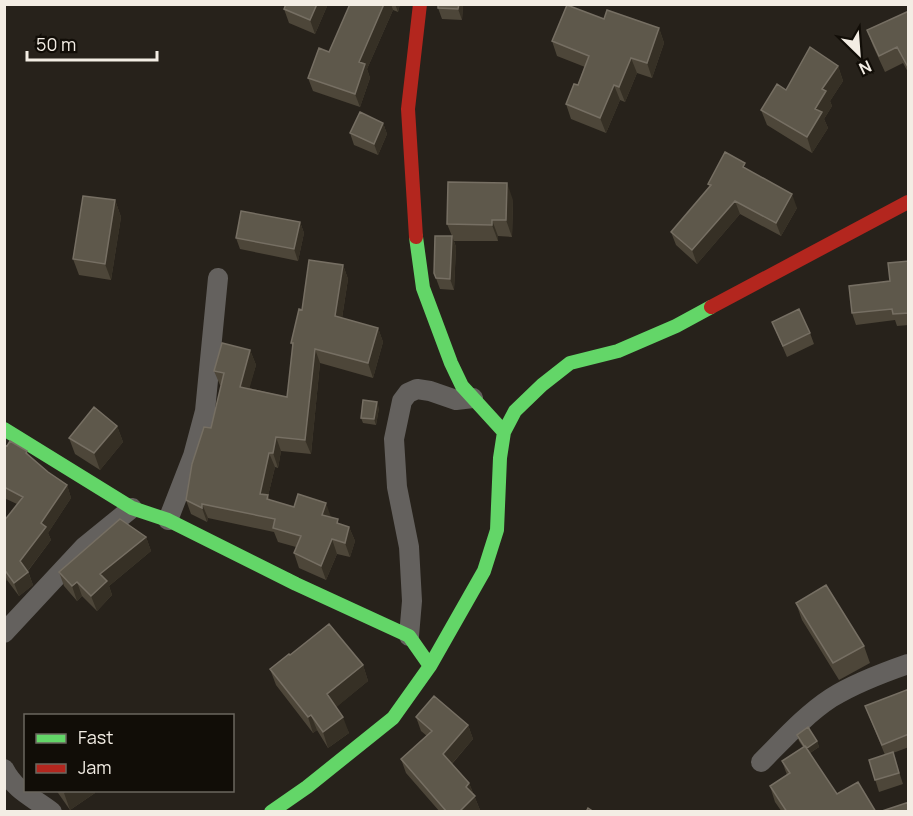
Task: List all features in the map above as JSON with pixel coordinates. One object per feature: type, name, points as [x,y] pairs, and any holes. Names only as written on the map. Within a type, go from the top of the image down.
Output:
[{"type":"street","points":[[420,4],[408,109],[416,236],[423,288],[462,386],[504,432]]},
{"type":"street","points":[[271,812],[307,787],[393,718],[430,666],[484,571],[497,530],[500,458],[504,432],[515,411],[542,385],[570,363],[618,351],[676,326],[909,202]]},
{"type":"street","points":[[168,520],[193,456],[205,411],[218,278]]},
{"type":"street","points":[[409,636],[412,601],[409,547],[397,487],[394,439],[402,401],[408,393],[417,389],[456,400],[473,398]]},
{"type":"street","points":[[4,429],[132,508],[168,520],[296,584],[409,636],[430,666]]},
{"type":"street","points":[[4,633],[84,547],[132,508]]},
{"type":"street","points":[[761,762],[802,722],[830,699],[873,676],[909,664]]},
{"type":"street","points":[[4,769],[11,782],[52,812]]},
{"type":"building","points":[[286,4],[317,4],[310,20],[284,9]]},
{"type":"building","points":[[350,4],[384,4],[359,62],[365,64],[355,94],[308,78],[319,48],[329,52]]},
{"type":"building","points":[[438,4],[459,4],[458,9],[438,8]]},
{"type":"building","points":[[567,5],[604,19],[607,10],[659,28],[647,63],[631,58],[619,87],[614,85],[600,118],[566,104],[574,84],[578,85],[589,56],[552,41]]},
{"type":"building","points":[[909,11],[909,69],[897,47],[879,56],[867,30]]},
{"type":"building","points":[[810,47],[838,66],[822,89],[826,91],[815,109],[822,112],[807,137],[761,110],[777,84],[786,90]]},
{"type":"building","points":[[360,112],[383,123],[374,144],[350,133]]},
{"type":"building","points":[[725,152],[745,163],[743,167],[792,194],[776,223],[735,201],[692,250],[671,232],[711,185],[708,184]]},
{"type":"building","points":[[448,182],[507,183],[506,220],[492,220],[492,225],[447,224]]},
{"type":"building","points":[[83,196],[115,200],[105,264],[73,259]]},
{"type":"building","points":[[241,211],[300,222],[294,249],[236,238]]},
{"type":"building","points":[[435,236],[452,236],[450,279],[436,278],[434,273]]},
{"type":"building","points":[[309,260],[343,265],[335,316],[378,328],[368,363],[315,349],[305,440],[276,437],[273,453],[269,453],[260,494],[268,495],[267,499],[294,507],[298,494],[326,503],[322,515],[338,519],[337,523],[349,527],[345,543],[332,539],[321,566],[294,553],[301,536],[273,528],[275,519],[202,504],[202,508],[186,500],[192,464],[204,427],[211,428],[224,373],[214,371],[222,343],[250,350],[240,387],[287,397],[293,343],[291,343],[299,309],[302,310]]},
{"type":"building","points":[[909,261],[909,313],[893,314],[892,309],[852,313],[849,286],[890,281],[888,263]]},
{"type":"building","points":[[799,309],[810,333],[783,346],[772,322]]},
{"type":"building","points":[[363,400],[377,402],[374,419],[361,418]]},
{"type":"building","points":[[94,407],[117,426],[94,453],[69,438]]},
{"type":"building","points":[[10,441],[27,451],[26,453],[48,472],[67,485],[41,523],[46,527],[20,561],[28,572],[14,583],[4,569],[4,521],[23,497],[4,487],[4,445],[7,446]]},
{"type":"building","points":[[120,519],[146,537],[100,574],[107,581],[91,596],[77,582],[72,586],[59,572]]},
{"type":"building","points":[[826,585],[864,646],[833,663],[796,603]]},
{"type":"building","points":[[329,624],[363,665],[327,694],[343,717],[323,732],[311,715],[308,717],[270,669]]},
{"type":"building","points":[[909,689],[909,734],[882,745],[865,706]]},
{"type":"building","points":[[434,696],[468,725],[443,754],[469,783],[466,787],[475,796],[459,812],[447,812],[401,759],[432,731],[416,717]]},
{"type":"building","points":[[808,727],[817,741],[807,748],[797,735]]},
{"type":"building","points":[[805,746],[837,794],[858,782],[876,812],[787,812],[770,786],[790,773],[782,761]]},
{"type":"building","points":[[893,752],[899,773],[875,780],[869,760]]},
{"type":"building","points":[[909,802],[909,812],[879,812]]},
{"type":"traffic: fast","points":[[416,237],[423,288],[451,363],[462,386],[504,432]]},
{"type":"traffic: fast","points":[[271,812],[307,787],[393,718],[430,666],[484,571],[497,530],[500,458],[504,432],[515,411],[542,385],[570,363],[618,351],[676,326],[711,307]]},
{"type":"traffic: fast","points":[[4,429],[132,508],[168,520],[296,584],[409,636],[430,666]]},
{"type":"traffic: jam","points":[[416,237],[408,109],[420,4]]},
{"type":"traffic: jam","points":[[711,307],[908,202]]}]
